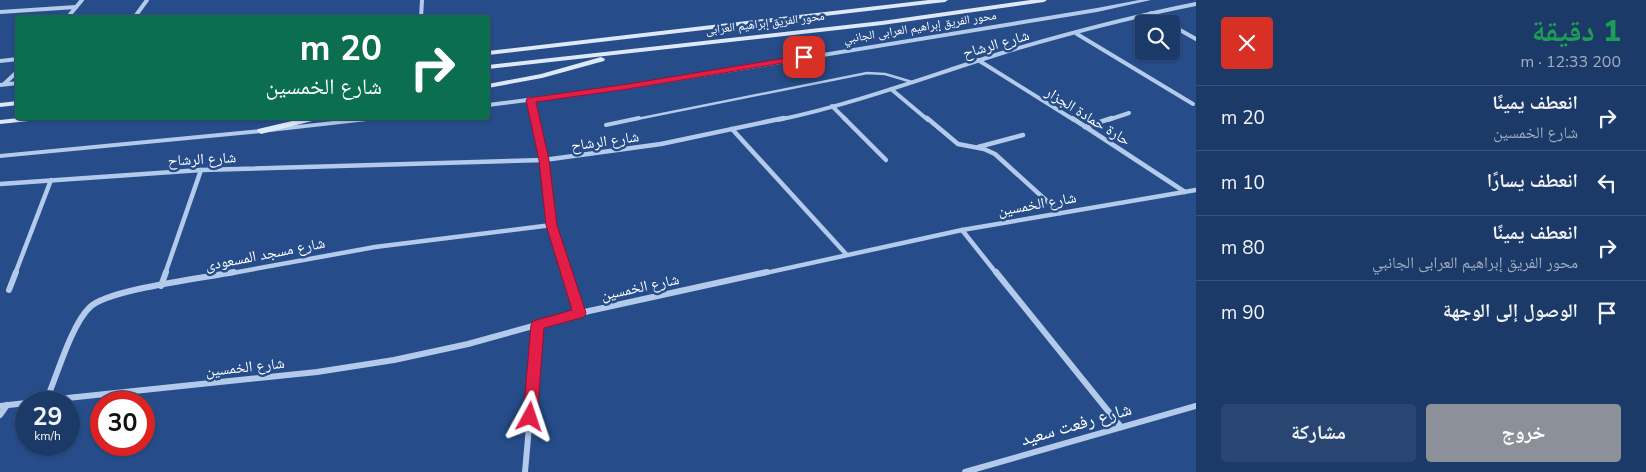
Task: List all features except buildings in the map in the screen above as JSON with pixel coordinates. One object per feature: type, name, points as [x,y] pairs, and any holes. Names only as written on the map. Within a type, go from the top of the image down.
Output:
[{"type":"main road","name":"محور الفريق إبراهيم العرابى","points":[[490,54],[945,0]]},
{"type":"main road","name":"محور الفريق إبراهيم العرابى","points":[[490,67],[882,22],[1044,0]]},
{"type":"main road","points":[[490,86],[542,76],[619,53]]},
{"type":"main road","points":[[0,105],[15,103]]},
{"type":"main road","points":[[0,122],[19,120]]},
{"type":"main road","points":[[261,131],[305,120]]},
{"type":"street","points":[[69,15],[82,0]]},
{"type":"street","points":[[136,15],[147,0]]},
{"type":"street","points":[[421,15],[422,0]]},
{"type":"street","name":"محور الفريق إبراهيم العرابى الجانبي","points":[[490,104],[531,100],[674,79],[1148,0]]},
{"type":"street","name":"شارع الرشاح","points":[[0,184],[201,170],[544,160],[652,146],[832,106],[891,89],[978,60],[1151,13],[1196,4]]},
{"type":"street","points":[[0,12],[76,7]]},
{"type":"street","points":[[1151,13],[1155,15]]},
{"type":"street","points":[[1180,29],[1196,39]]},
{"type":"street","points":[[1077,34],[1194,104]]},
{"type":"street","points":[[0,61],[15,59]]},
{"type":"street","name":"حارة حمادة الجزار","points":[[978,60],[1185,192]]},
{"type":"street","points":[[2,85],[15,74]]},
{"type":"street","points":[[2,85],[15,83]]},
{"type":"street","points":[[891,89],[958,144],[978,147],[996,154],[1060,213]]},
{"type":"street","points":[[531,100],[544,160],[552,225],[580,313]]},
{"type":"street","points":[[832,106],[886,160]]},
{"type":"street","points":[[1085,127],[1130,113]]},
{"type":"street","points":[[0,156],[358,120]]},
{"type":"street","points":[[732,129],[846,254]]},
{"type":"street","points":[[978,147],[1023,135]]},
{"type":"street","points":[[160,286],[201,170]]},
{"type":"street","points":[[8,290],[51,180]]},
{"type":"street","name":"شارع الخمسين","points":[[80,396],[317,372],[394,360],[458,346],[580,313],[846,254],[962,230],[1196,190]]},
{"type":"street","name":"شارع مسجد المسعودى","points":[[50,391],[80,321],[88,309],[103,298],[120,293],[375,247],[552,225]]},
{"type":"street","points":[[962,230],[1121,427]]},
{"type":"street","points":[[525,472],[538,325]]},
{"type":"street","points":[[0,415],[4,405]]},
{"type":"street","name":"شارع رفعت سعيد","points":[[965,472],[1196,406]]},
{"type":"lane","points":[[606,125],[867,73],[885,74],[912,82]]},
{"type":"route","points":[[530,417],[538,325],[580,313],[552,225],[544,160],[531,100],[580,94],[804,57]]}]
